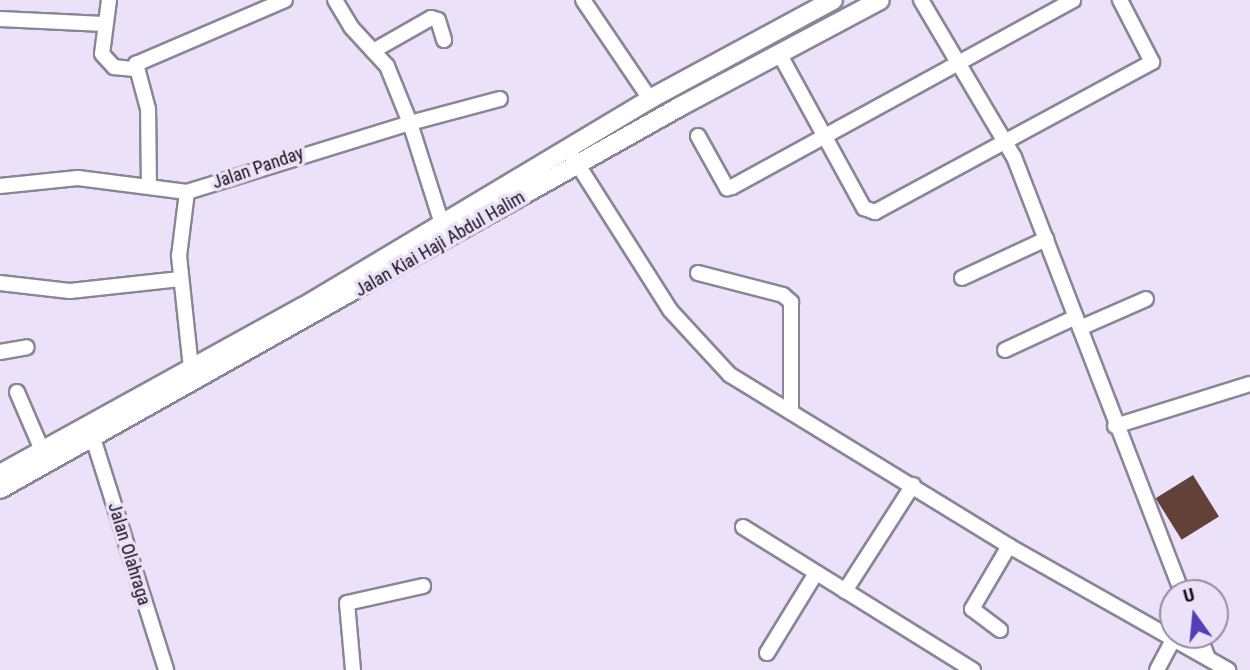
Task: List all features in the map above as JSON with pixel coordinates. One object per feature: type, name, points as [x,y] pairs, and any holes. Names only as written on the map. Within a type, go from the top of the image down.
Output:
[{"type":"main road","name":"Jalan Kiai Haji Abdul Halim","points":[[0,489],[93,438],[573,156],[650,99],[833,0]]},
{"type":"main road","name":"Jalan Kiai Haji Abdul Halim","points":[[0,474],[442,224],[880,0]]},
{"type":"street","points":[[109,0],[102,54],[114,67],[134,69],[154,53],[285,0]]},
{"type":"street","points":[[335,0],[401,91],[442,224]]},
{"type":"street","points":[[583,0],[650,99]]},
{"type":"street","points":[[921,0],[957,65],[1008,144],[1176,579]]},
{"type":"street","points":[[698,136],[727,188],[1073,0]]},
{"type":"street","points":[[779,53],[864,208],[875,212],[1008,144],[1152,62],[1120,0]]},
{"type":"street","points":[[373,51],[431,18],[438,20],[444,40]]},
{"type":"street","points":[[0,19],[104,24]]},
{"type":"street","points":[[134,69],[148,109],[149,187]]},
{"type":"street","name":"Jalan Panday","points":[[0,187],[78,178],[187,192],[410,123],[500,99]]},
{"type":"street","points":[[573,156],[663,301],[697,343],[730,375],[1009,546],[1159,632]]},
{"type":"street","points":[[187,192],[179,233],[180,279],[191,368]]},
{"type":"street","points":[[962,278],[1046,239]]},
{"type":"street","points":[[698,273],[783,295],[790,302],[791,412]]},
{"type":"street","points":[[0,283],[69,291],[180,279]]},
{"type":"street","points":[[1005,350],[1146,299]]},
{"type":"street","points":[[0,352],[27,347]]},
{"type":"street","points":[[1115,426],[1250,384]]},
{"type":"street","points":[[17,391],[42,450]]},
{"type":"street","name":"Jalan Olahraga","points":[[93,438],[166,670]]},
{"type":"street","points":[[845,592],[913,485]]},
{"type":"street","points":[[743,527],[972,670]]},
{"type":"street","points":[[1000,631],[972,609],[1009,546]]},
{"type":"street","points":[[767,653],[816,573]]},
{"type":"street","points":[[353,670],[347,603],[424,586]]},
{"type":"street","points":[[1157,670],[1168,649]]},
{"type":"street","points":[[1190,649],[1228,670]]},
{"type":"street","points":[[1204,649],[1208,658]]},
{"type":"building","points":[[1193,475],[1219,517],[1182,540],[1156,498]]}]
